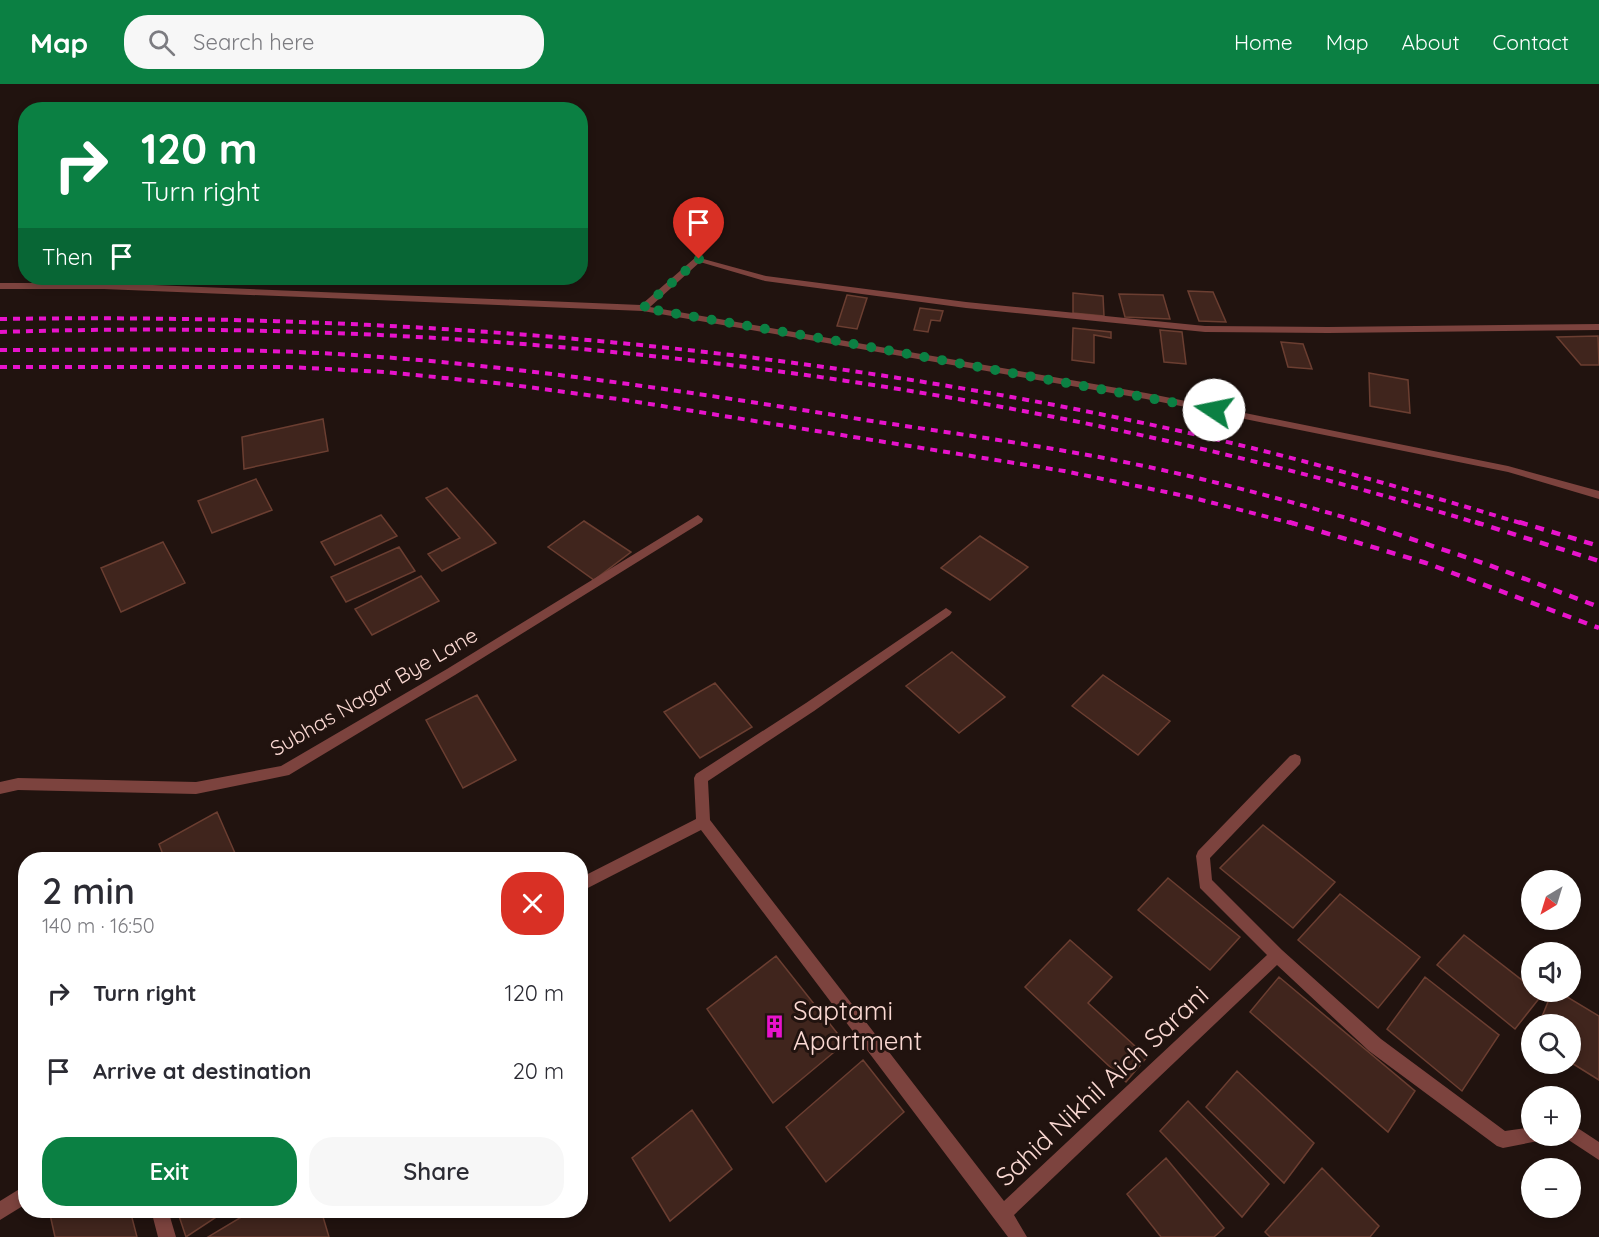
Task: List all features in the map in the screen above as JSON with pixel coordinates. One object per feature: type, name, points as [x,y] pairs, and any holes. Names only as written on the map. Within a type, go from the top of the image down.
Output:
[{"type":"street","points":[[643,308],[699,259],[776,280],[966,305],[1205,329],[1599,327]]},
{"type":"street","points":[[0,286],[104,286],[643,308],[1158,399],[1508,468],[1599,495]]},
{"type":"street","name":"Subhas Nagar Bye Lane","points":[[0,788],[18,784],[196,788],[284,771],[451,672],[698,519]]},
{"type":"street","points":[[588,882],[703,822],[701,778],[810,707],[946,612]]},
{"type":"street","points":[[1295,760],[1203,856],[1205,883],[1277,955],[1375,1045],[1503,1140],[1521,1137]]},
{"type":"street","name":"Sahid Nikhil Aich Sarani","points":[[703,822],[1003,1214],[1277,955]]},
{"type":"street","points":[[1581,1139],[1599,1152]]},
{"type":"street","points":[[0,1210],[18,1198]]},
{"type":"street","points":[[1003,1214],[1018,1237]]},
{"type":"street","points":[[161,1218],[167,1237]]},
{"type":"building","points":[[1188,291],[1213,292],[1226,322],[1199,321]]},
{"type":"building","points":[[1073,293],[1103,296],[1104,316],[1073,313]]},
{"type":"building","points":[[1119,294],[1163,295],[1170,319],[1125,317]]},
{"type":"building","points":[[847,295],[867,298],[857,329],[837,326]]},
{"type":"building","points":[[920,308],[943,311],[940,321],[931,320],[928,332],[914,330]]},
{"type":"building","points":[[1073,328],[1111,332],[1111,338],[1094,335],[1094,363],[1072,360]]},
{"type":"building","points":[[1160,330],[1182,332],[1186,364],[1164,362]]},
{"type":"building","points":[[1598,336],[1599,365],[1581,365],[1557,337]]},
{"type":"building","points":[[1281,342],[1303,344],[1312,369],[1288,367]]},
{"type":"building","points":[[1369,373],[1408,380],[1410,413],[1370,406]]},
{"type":"building","points":[[323,419],[328,451],[244,469],[242,437]]},
{"type":"building","points":[[256,479],[272,510],[212,533],[198,501]]},
{"type":"building","points":[[447,488],[496,543],[442,571],[428,554],[460,538],[426,498]]},
{"type":"building","points":[[381,515],[397,536],[335,565],[321,542]]},
{"type":"building","points":[[584,521],[631,552],[594,580],[548,547]]},
{"type":"building","points":[[980,536],[1028,567],[990,600],[941,568]]},
{"type":"building","points":[[163,542],[185,583],[121,612],[101,568]]},
{"type":"building","points":[[399,547],[415,571],[346,602],[331,577]]},
{"type":"building","points":[[421,576],[439,601],[372,635],[355,609]]},
{"type":"building","points":[[952,652],[1005,697],[959,733],[906,686]]},
{"type":"building","points":[[1103,675],[1170,721],[1138,755],[1072,706]]},
{"type":"building","points":[[715,683],[752,727],[700,758],[664,712]]},
{"type":"building","points":[[477,695],[516,760],[463,788],[426,720]]},
{"type":"building","points":[[217,812],[234,852],[162,852],[159,844]]},
{"type":"building","points":[[1263,825],[1335,882],[1293,928],[1220,868]]},
{"type":"building","points":[[1168,878],[1240,937],[1210,970],[1138,910]]},
{"type":"building","points":[[1340,894],[1420,957],[1378,1008],[1298,940]]},
{"type":"building","points":[[1464,935],[1521,979],[1521,1002],[1536,1002],[1527,1014],[1521,1014],[1521,1021],[1515,1029],[1437,965]]},
{"type":"building","points":[[1070,940],[1112,977],[1088,1003],[1147,1057],[1126,1082],[1025,987]]},
{"type":"building","name":"Saptami Apartment","points":[[776,956],[845,1043],[773,1103],[707,1009]]},
{"type":"building","points":[[1279,977],[1415,1091],[1388,1132],[1250,1012]]},
{"type":"building","points":[[1425,977],[1499,1035],[1462,1091],[1387,1029]]},
{"type":"building","points":[[1548,1002],[1576,1002],[1599,1016],[1599,1080],[1581,1069],[1581,1014],[1543,1014]]},
{"type":"building","points":[[863,1060],[904,1112],[826,1182],[786,1127]]},
{"type":"building","points":[[1237,1071],[1314,1143],[1284,1183],[1206,1107]]},
{"type":"building","points":[[1188,1101],[1269,1184],[1242,1217],[1160,1131]]},
{"type":"building","points":[[692,1110],[732,1169],[670,1221],[632,1158]]},
{"type":"building","points":[[1166,1158],[1224,1228],[1214,1237],[1161,1237],[1127,1194]]},
{"type":"building","points":[[1322,1168],[1379,1226],[1370,1237],[1270,1237],[1265,1232]]},
{"type":"building","points":[[51,1218],[132,1218],[137,1237],[55,1237]]},
{"type":"building","points":[[180,1218],[215,1218],[186,1237]]},
{"type":"building","points":[[240,1218],[323,1218],[329,1237],[208,1237]]},
{"type":"railway","points":[[0,319],[297,322],[445,329],[593,340],[741,356],[888,376],[1034,401],[1180,431],[1353,475],[1524,524]]},
{"type":"railway","points":[[0,332],[187,330],[374,335],[561,347],[748,367],[934,395],[1118,430],[1300,473],[1480,524]]},
{"type":"railway","points":[[0,350],[322,353],[432,361],[624,383],[1104,458],[1236,488],[1367,524]]},
{"type":"railway","points":[[0,367],[289,367],[385,372],[505,384],[625,400],[1064,471],[1190,497],[1295,524]]},
{"type":"railway","points":[[1289,522],[1426,563],[1599,628]]},
{"type":"railway","points":[[1361,522],[1367,524]]},
{"type":"railway","points":[[1475,522],[1599,561]]},
{"type":"railway","points":[[1519,522],[1599,546]]},
{"type":"railway","points":[[1367,524],[1486,564],[1599,607]]},
{"type":"place","name":"Saptami Apartment","points":[[775,1026]]},
{"type":"route","points":[[699,259],[643,308],[1214,410]]}]
